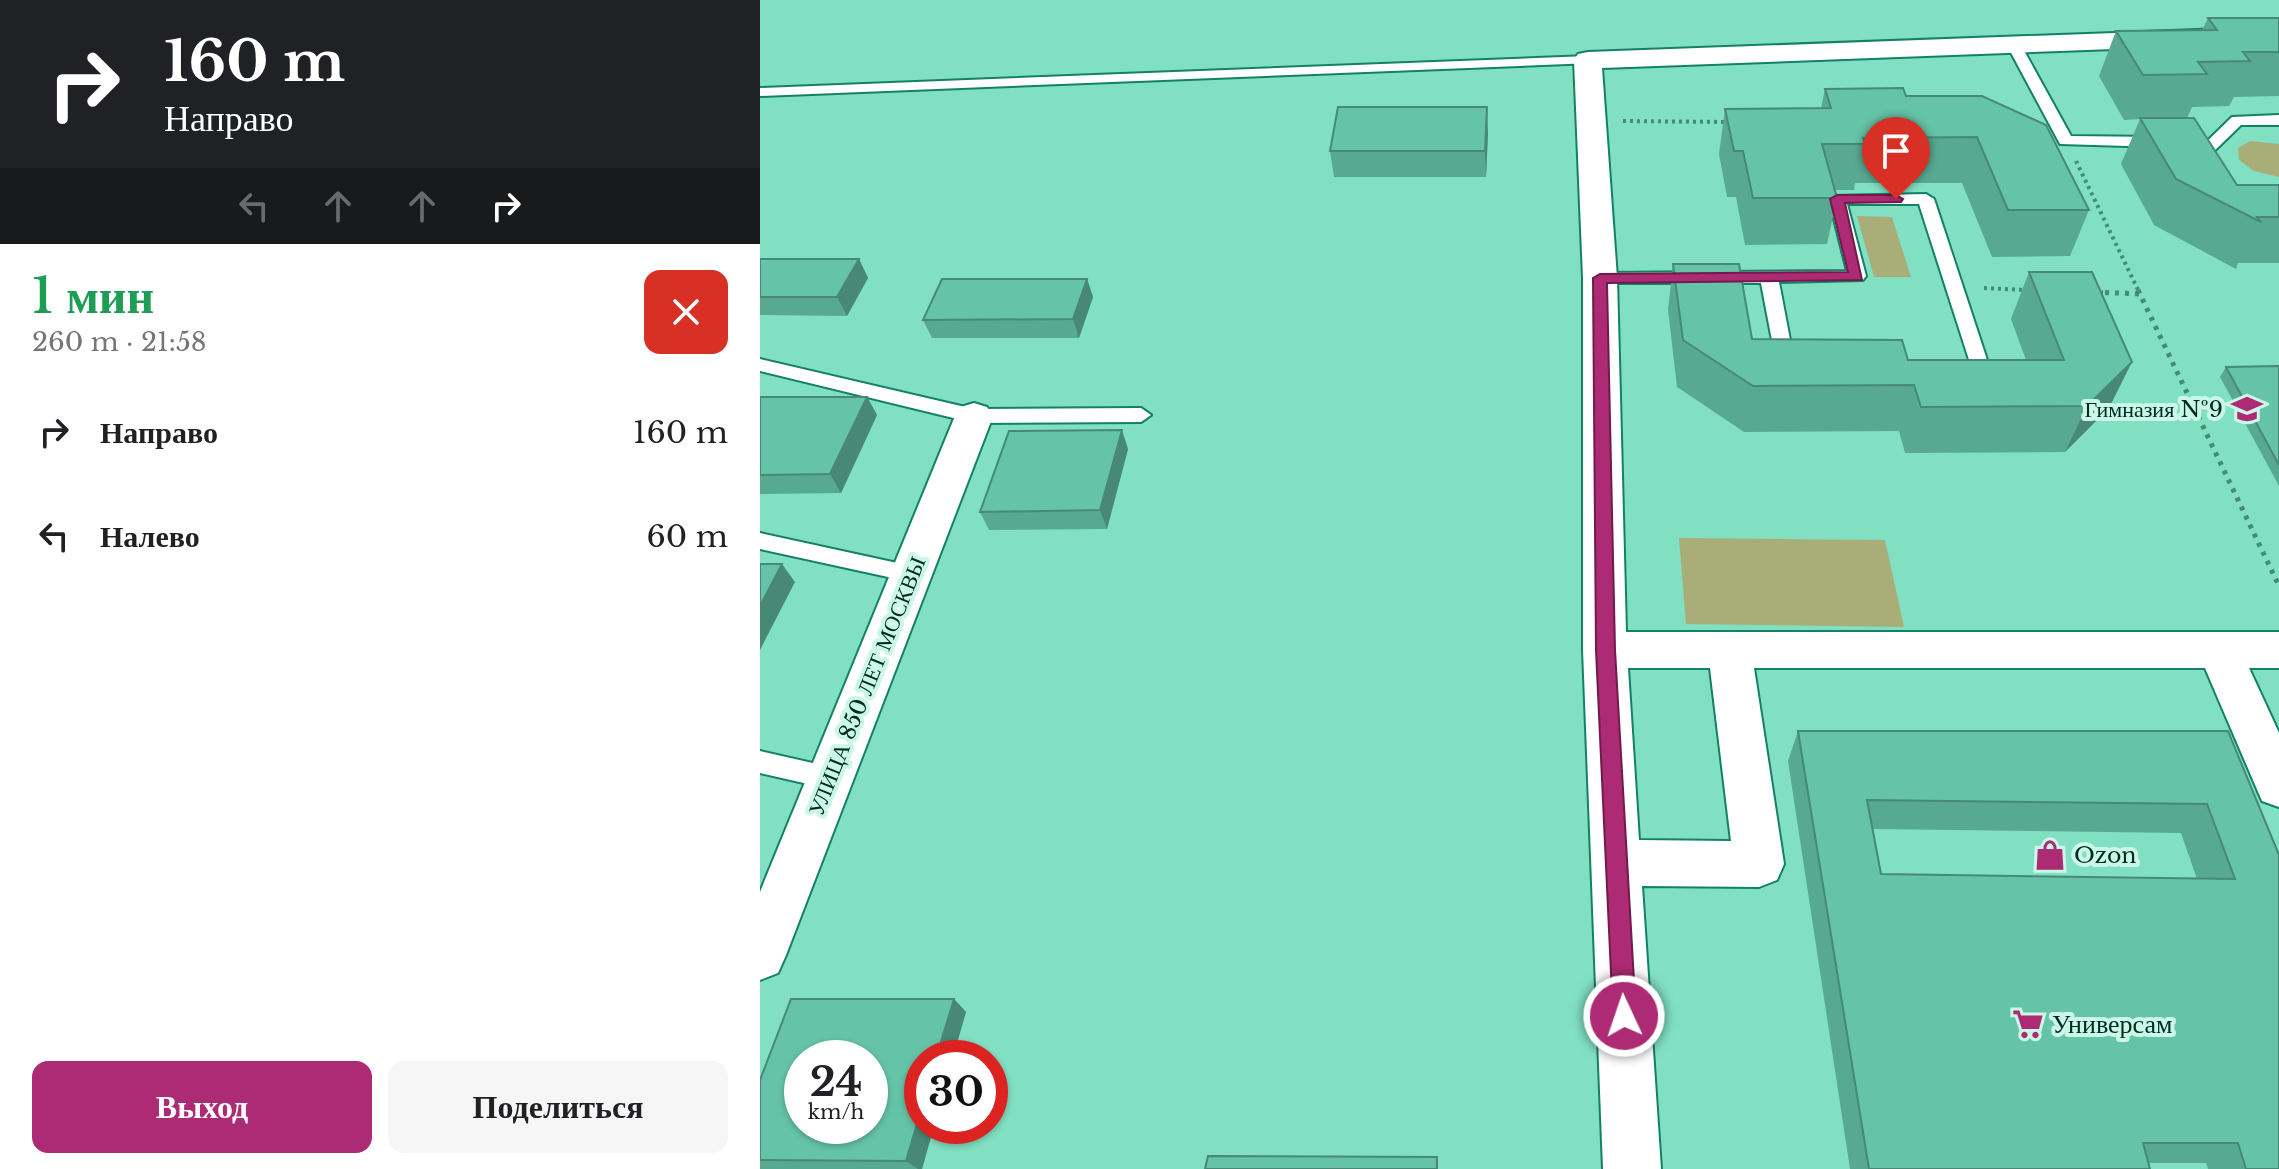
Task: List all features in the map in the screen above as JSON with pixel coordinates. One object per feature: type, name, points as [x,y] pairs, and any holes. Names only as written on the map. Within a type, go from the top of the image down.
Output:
[{"type":"street","points":[[1632,1169],[1605,650],[1600,278],[1588,60],[2015,47],[2279,35]]},
{"type":"street","name":"УЛИЦА 850 ЛЕТ МОСКВЫ","points":[[760,955],[974,416]]},
{"type":"street","points":[[1605,650],[2279,650]]},
{"type":"street","points":[[2220,651],[2279,786]]},
{"type":"street","points":[[1617,863],[1759,864],[1730,652]]},
{"type":"lane","points":[[2015,47],[2066,141],[2152,140],[2197,152],[2237,120],[2279,120]]},
{"type":"lane","points":[[760,92],[1588,60]]},
{"type":"lane","points":[[1600,278],[1857,276],[1837,199],[1926,199],[1982,372],[1940,371]]},
{"type":"lane","points":[[1769,277],[1783,351],[1812,351]]},
{"type":"lane","points":[[760,365],[974,416],[1141,415]]},
{"type":"lane","points":[[760,541],[911,574]]},
{"type":"lane","points":[[760,762],[830,778]]},
{"type":"path","points":[[1591,121],[1731,122]]},
{"type":"path","points":[[2066,141],[2279,586]]},
{"type":"path","points":[[1955,287],[2031,290]]},
{"type":"path","points":[[2093,292],[2139,294]]},
{"type":"green space","points":[[2250,141],[2279,144],[2279,177],[2254,171],[2239,160],[2238,148]]},
{"type":"green space","points":[[1857,216],[1892,217],[1911,277],[1874,277]]},
{"type":"green space","points":[[1679,538],[1885,540],[1904,627],[1686,624]]},
{"type":"building","points":[[2208,18],[2279,18],[2279,52],[2243,52],[2250,61],[2198,62],[2207,74],[2143,75],[2116,31],[2217,30]]},
{"type":"building","points":[[1903,88],[1906,96],[1982,96],[2046,125],[2089,210],[2008,210],[1977,137],[1863,138],[1865,144],[1822,144],[1837,198],[1753,198],[1743,151],[1734,151],[1725,109],[1831,108],[1825,89]]},
{"type":"building","points":[[1338,107],[1487,107],[1485,151],[1330,151]]},
{"type":"building","points":[[2140,118],[2194,118],[2237,185],[2279,185],[2279,217],[2257,217],[2261,222],[2176,179]]},
{"type":"building","points":[[760,259],[859,259],[837,297],[760,297]]},
{"type":"building","points":[[1673,264],[1739,264],[1752,339],[1902,340],[1908,360],[2064,360],[2029,272],[2092,272],[2132,362],[2087,406],[1921,407],[1914,385],[1753,386],[1683,340]]},
{"type":"building","points":[[942,279],[1087,279],[1073,319],[923,320]]},
{"type":"building","points":[[2279,366],[2279,465],[2226,367]]},
{"type":"building","points":[[760,397],[867,397],[830,474],[760,475]]},
{"type":"building","points":[[1122,430],[1100,510],[980,512],[1009,431]]},
{"type":"building","points":[[760,564],[782,564],[760,606]]},
{"type":"building","points":[[1798,731],[2228,731],[2279,855],[2279,1169],[2246,1169],[2238,1143],[2143,1143],[2150,1169],[1869,1169]],"holes":[[[1867,800],[2207,804],[2235,879],[1881,874]]]},
{"type":"building","points":[[791,999],[954,999],[941,1040],[904,1040],[904,1144],[911,1144],[906,1161],[760,1160],[760,1080]]},
{"type":"building","points":[[1208,1156],[1437,1157],[1437,1169],[1205,1169]]},
{"type":"place","name":"Гимназия №9","points":[[2247,409]]},
{"type":"place","name":"Ozon","points":[[2050,855]]},
{"type":"place","name":"Универсам","points":[[2028,1024]]},
{"type":"route","points":[[1624,1016],[1605,650],[1600,278],[1857,276],[1837,199],[1896,199]]}]
